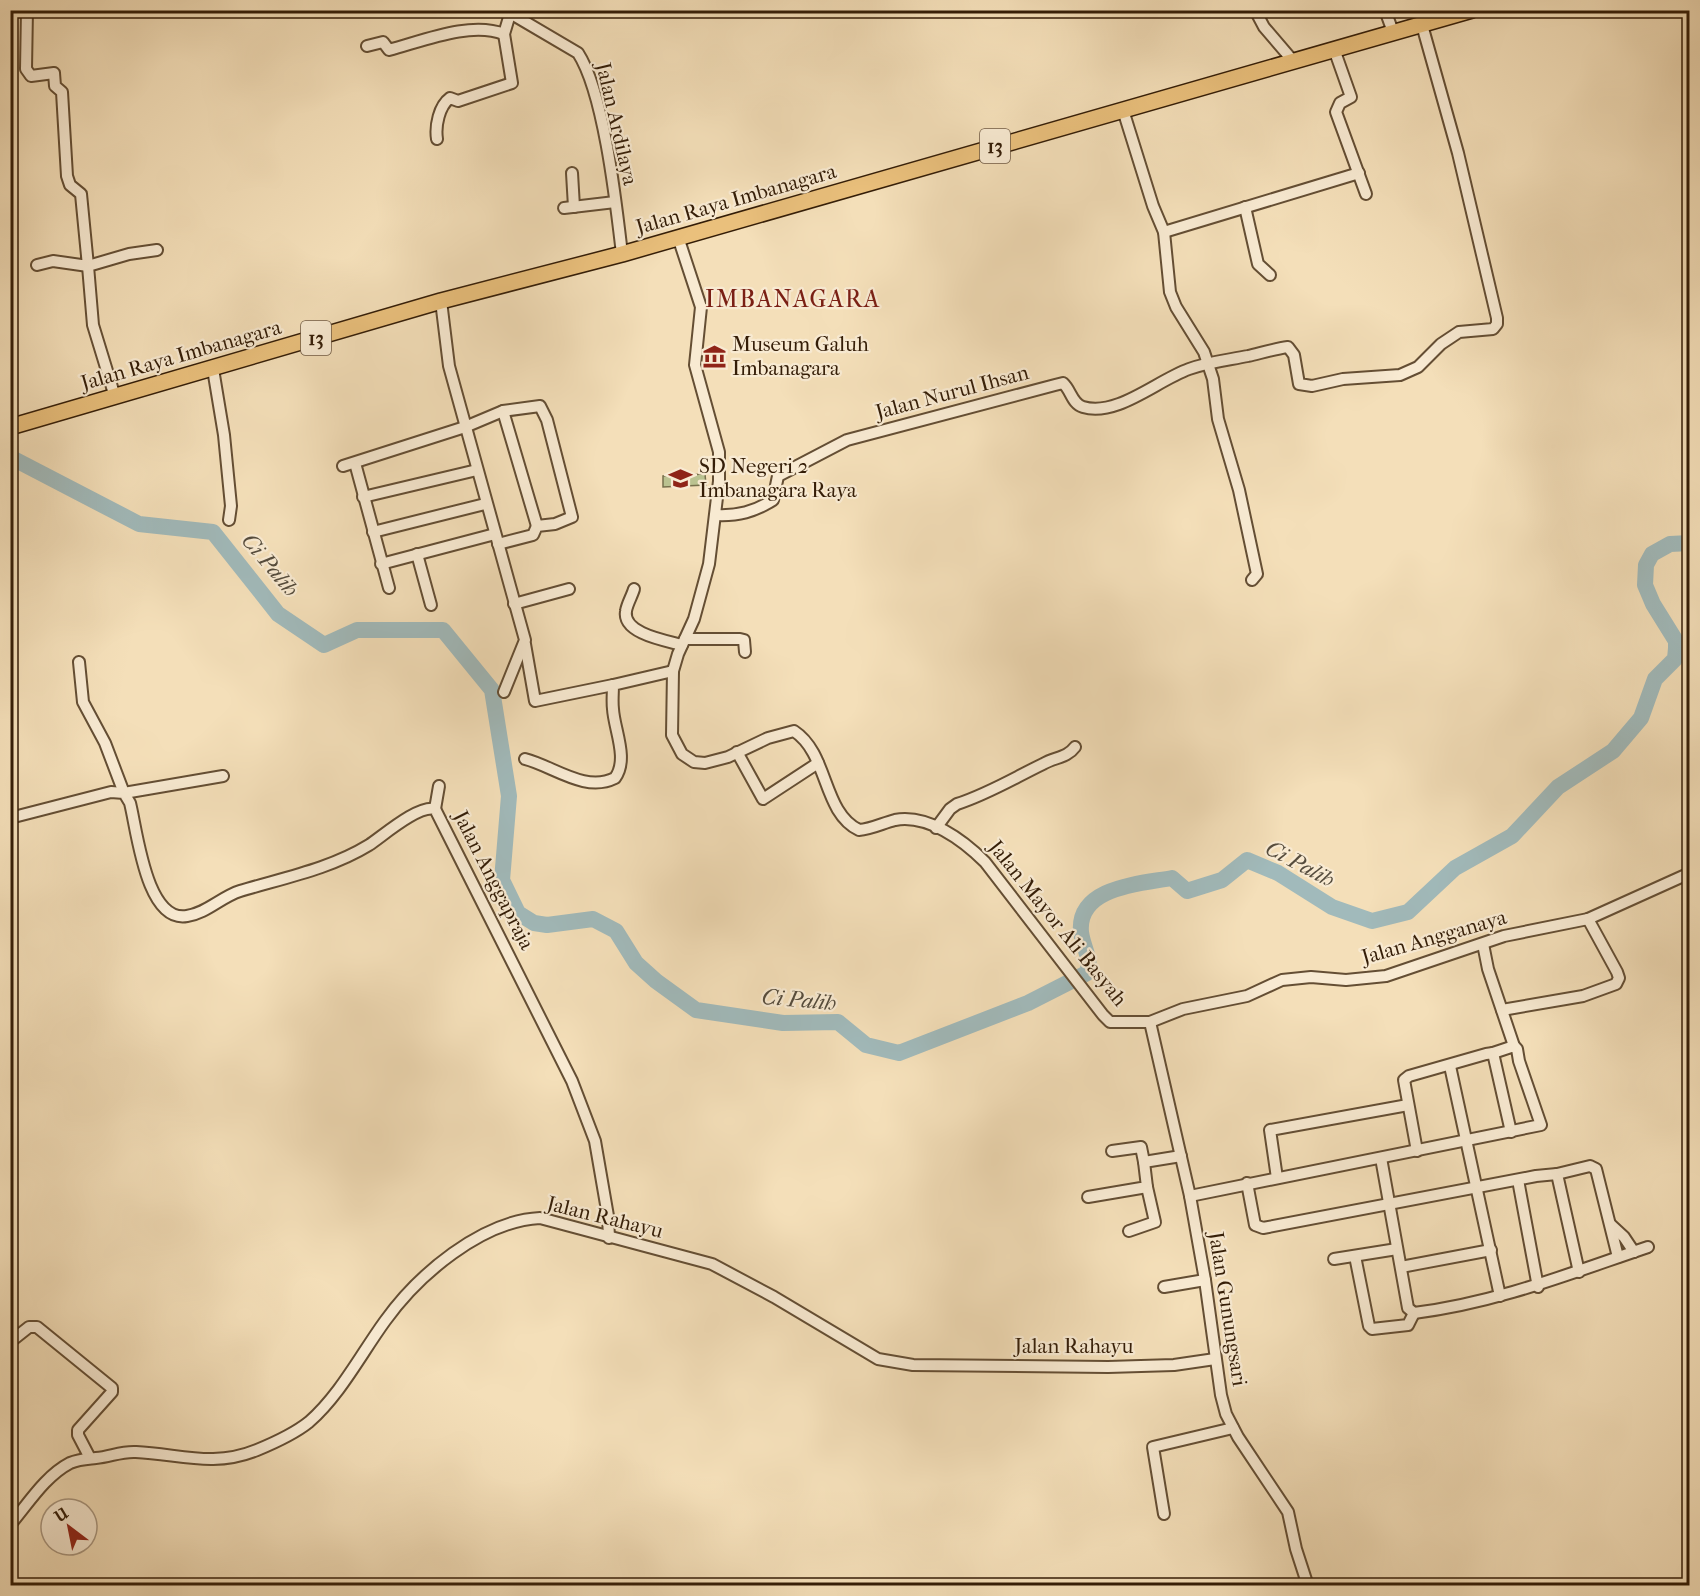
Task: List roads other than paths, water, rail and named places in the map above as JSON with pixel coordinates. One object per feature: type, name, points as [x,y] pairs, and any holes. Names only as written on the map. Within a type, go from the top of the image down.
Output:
[{"type":"highway","name":"Jalan Raya Imbanagara","points":[[10,427],[441,301],[622,254],[1472,10]]},
{"type":"street","points":[[27,10],[26,69],[31,76],[54,73],[55,86],[62,92],[67,176],[70,185],[81,194],[93,325],[115,397]]},
{"type":"street","points":[[1255,10],[1264,27],[1294,62]]},
{"type":"street","points":[[1385,10],[1393,32]]},
{"type":"street","points":[[437,139],[435,129],[446,101],[450,98],[458,101],[512,83],[504,34],[507,12]]},
{"type":"street","name":"Jalan Ardilaya","points":[[507,12],[578,53],[582,60],[595,98],[615,202],[622,254]]},
{"type":"street","points":[[1208,363],[1288,348],[1294,356],[1299,384],[1312,386],[1351,378],[1400,375],[1418,367],[1449,337],[1468,331],[1486,331],[1497,324],[1458,153],[1422,25]]},
{"type":"street","points":[[367,46],[383,42],[390,50],[469,31],[492,30],[504,34]]},
{"type":"street","points":[[1334,49],[1351,97],[1340,103],[1336,112],[1366,194]]},
{"type":"street","points":[[1123,110],[1164,232],[1170,292],[1208,363],[1221,430],[1239,490],[1252,546],[1257,574],[1252,580]]},
{"type":"street","points":[[572,173],[569,207],[615,202]]},
{"type":"street","points":[[1164,232],[1359,173]]},
{"type":"street","points":[[1245,207],[1259,266],[1270,275]]},
{"type":"street","name":"Jalan Mayor Ali Basyah","points":[[678,237],[701,307],[694,365],[719,452],[716,515],[709,564],[694,619],[673,671],[672,735],[682,754],[694,762],[705,763],[737,753],[768,738],[794,731],[814,750],[843,818],[852,826],[859,830],[868,830],[893,820],[908,819],[936,828],[967,844],[985,862],[1069,973],[1110,1022],[1150,1022]]},
{"type":"street","points":[[37,265],[53,261],[88,266],[139,252],[157,250]]},
{"type":"street","points":[[441,301],[449,366],[485,504],[525,640],[533,699],[538,702],[673,671]]},
{"type":"street","name":"Jalan Nurul Ihsan","points":[[716,515],[734,516],[753,512],[773,500],[778,476],[847,440],[1063,383],[1068,387],[1077,404],[1103,410],[1116,406],[1172,376],[1208,363]]},
{"type":"street","points":[[213,369],[224,435],[231,506],[229,520]]},
{"type":"street","points":[[343,466],[465,427],[503,411],[537,405],[540,406],[547,420],[572,517],[555,525],[537,526]]},
{"type":"street","points":[[381,564],[417,554],[496,539],[533,535],[537,526],[503,411]]},
{"type":"street","points":[[355,463],[389,588]]},
{"type":"street","points":[[363,497],[477,470]]},
{"type":"street","points":[[373,532],[485,504]]},
{"type":"street","points":[[417,554],[431,605]]},
{"type":"street","points":[[514,604],[569,589]]},
{"type":"street","points":[[634,589],[626,612],[628,620],[644,635],[684,642],[740,639],[744,640],[745,652]]},
{"type":"street","points":[[504,692],[525,640]]},
{"type":"street","points":[[79,662],[82,702],[105,743],[124,793]]},
{"type":"street","points":[[511,674],[520,679],[530,678]]},
{"type":"street","points":[[525,759],[541,763],[578,780],[598,782],[615,778],[619,772],[620,744],[613,709],[613,685]]},
{"type":"street","points":[[936,828],[950,809],[957,804],[1007,784],[1054,758],[1065,757],[1076,747]]},
{"type":"street","points":[[737,753],[764,800],[818,763]]},
{"type":"street","points":[[10,818],[111,792],[124,793],[223,776]]},
{"type":"street","points":[[435,809],[439,786]]},
{"type":"street","name":"Jalan Anggapraja","points":[[124,793],[130,803],[153,891],[166,910],[176,916],[204,911],[239,892],[265,886],[347,856],[420,811],[435,809],[573,1081],[597,1149],[609,1238]]},
{"type":"street","name":"Jalan Angganaya","points":[[1150,1022],[1184,1009],[1247,996],[1282,980],[1311,977],[1355,980],[1386,976],[1517,932],[1588,919],[1689,873]]},
{"type":"street","points":[[1502,1010],[1582,996],[1616,984],[1619,978],[1617,972],[1588,919]]},
{"type":"street","points":[[1190,1196],[1539,1126],[1542,1123],[1502,1010],[1483,944]]},
{"type":"street","name":"Jalan Gunungsari","points":[[1150,1022],[1190,1196],[1205,1280],[1221,1395],[1233,1428],[1251,1460],[1267,1477],[1288,1512],[1296,1549],[1308,1586]]},
{"type":"street","points":[[1417,1151],[1404,1080],[1409,1076],[1514,1046]]},
{"type":"street","points":[[1493,1053],[1511,1132]]},
{"type":"street","points":[[1450,1066],[1500,1296]]},
{"type":"street","points":[[1277,1178],[1272,1158],[1270,1130],[1408,1105]]},
{"type":"street","points":[[1112,1151],[1141,1147],[1155,1222],[1129,1231]]},
{"type":"street","points":[[1144,1162],[1181,1156]]},
{"type":"street","points":[[1381,1158],[1408,1308],[1414,1313]]},
{"type":"street","points":[[1247,1183],[1255,1225],[1258,1228],[1557,1174],[1590,1166],[1596,1169],[1618,1257]]},
{"type":"street","points":[[1557,1174],[1580,1272]]},
{"type":"street","points":[[1518,1180],[1538,1287]]},
{"type":"street","points":[[1088,1197],[1147,1187]]},
{"type":"street","name":"Jalan Rahayu","points":[[10,1525],[50,1477],[69,1464],[116,1452],[138,1452],[218,1461],[255,1451],[308,1423],[336,1392],[387,1318],[406,1296],[461,1246],[479,1236],[529,1219],[540,1218],[712,1264],[774,1297],[878,1359],[913,1365],[1146,1366],[1215,1359]]},
{"type":"street","points":[[1611,1225],[1624,1237],[1634,1252]]},
{"type":"street","points":[[1414,1313],[1538,1287],[1648,1247]]},
{"type":"street","points":[[1334,1259],[1397,1249]]},
{"type":"street","points":[[1401,1267],[1491,1250]]},
{"type":"street","points":[[1355,1256],[1369,1326],[1372,1329],[1408,1325],[1414,1313]]},
{"type":"street","points":[[1164,1287],[1205,1280]]},
{"type":"street","points":[[10,1342],[29,1327],[37,1328],[112,1388],[112,1392],[100,1408],[78,1430],[78,1435],[90,1458]]},
{"type":"street","points":[[1164,1514],[1153,1447],[1233,1428]]},
{"type":"waterway","name":"Ci Palih","points":[[10,457],[139,524],[213,532],[278,614],[324,645],[357,630],[443,630],[492,690],[509,796],[502,880],[518,913],[534,923],[547,925],[593,919],[616,931],[636,963],[656,981],[696,1010],[783,1023],[838,1022],[866,1045],[899,1053],[1028,1003],[1087,973],[1088,958],[1081,932],[1082,917],[1089,905],[1113,890],[1172,878],[1187,891],[1222,880],[1247,860],[1278,873],[1332,907],[1372,921],[1408,912],[1455,868],[1512,836],[1558,787],[1613,751],[1641,718],[1655,679],[1675,659],[1676,648],[1676,641],[1653,604],[1645,585],[1646,565],[1652,554],[1670,544],[1690,543]]},
{"type":"place","name":"Museum Galuh Imbanagara","points":[[714,356]]},
{"type":"place","name":"SD Negeri 2 Imbanagara Raya","points":[[681,478]]},
{"type":"district","name":"IMBANAGARA","points":[[793,299]]}]
